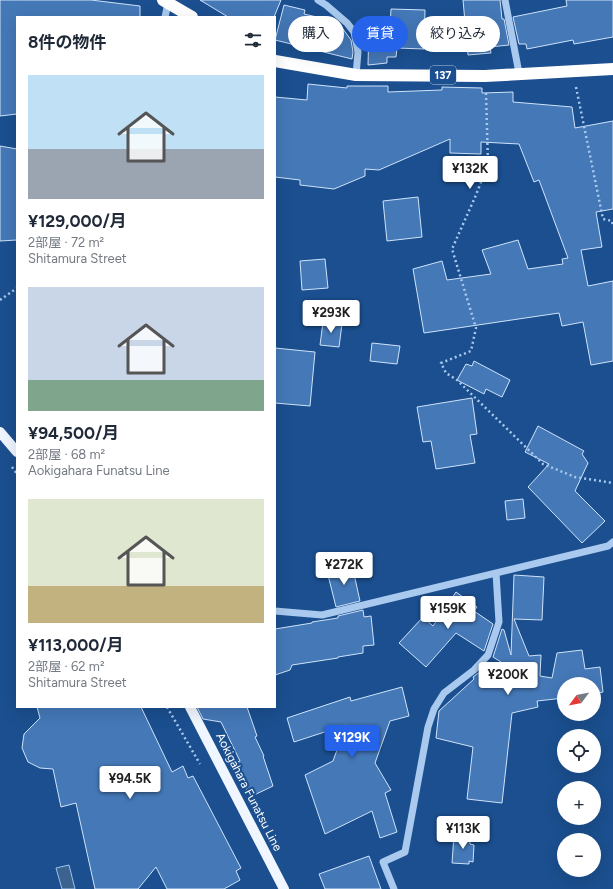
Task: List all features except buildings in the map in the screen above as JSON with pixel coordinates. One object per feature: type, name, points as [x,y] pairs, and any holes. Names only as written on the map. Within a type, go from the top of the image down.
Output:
[{"type":"highway","points":[[165,2],[190,16]]},
{"type":"highway","name":"137","points":[[276,61],[356,75],[486,76],[613,69]]},
{"type":"main road","points":[[0,432],[16,451]]},
{"type":"main road","name":"Aokigahara Funatsu Line","points":[[191,708],[284,889]]},
{"type":"street","points":[[318,0],[326,5],[354,32],[358,52],[356,75]]},
{"type":"street","points":[[505,0],[519,74]]},
{"type":"street","points":[[165,2],[165,16]]},
{"type":"street","points":[[276,611],[322,615],[608,546],[613,542]]},
{"type":"street","points":[[394,889],[383,862],[405,852],[428,727],[434,709],[444,693],[474,670],[488,655],[499,622],[496,573]]},
{"type":"path","points":[[572,71],[603,220],[612,221],[613,226]]},
{"type":"path","points":[[486,76],[488,164],[452,249],[476,328],[471,351],[441,363],[446,373],[457,380],[543,464],[575,477],[613,483]]},
{"type":"path","points":[[0,300],[16,289]]},
{"type":"water","points":[[69,865],[75,889],[62,889],[56,868]]}]
